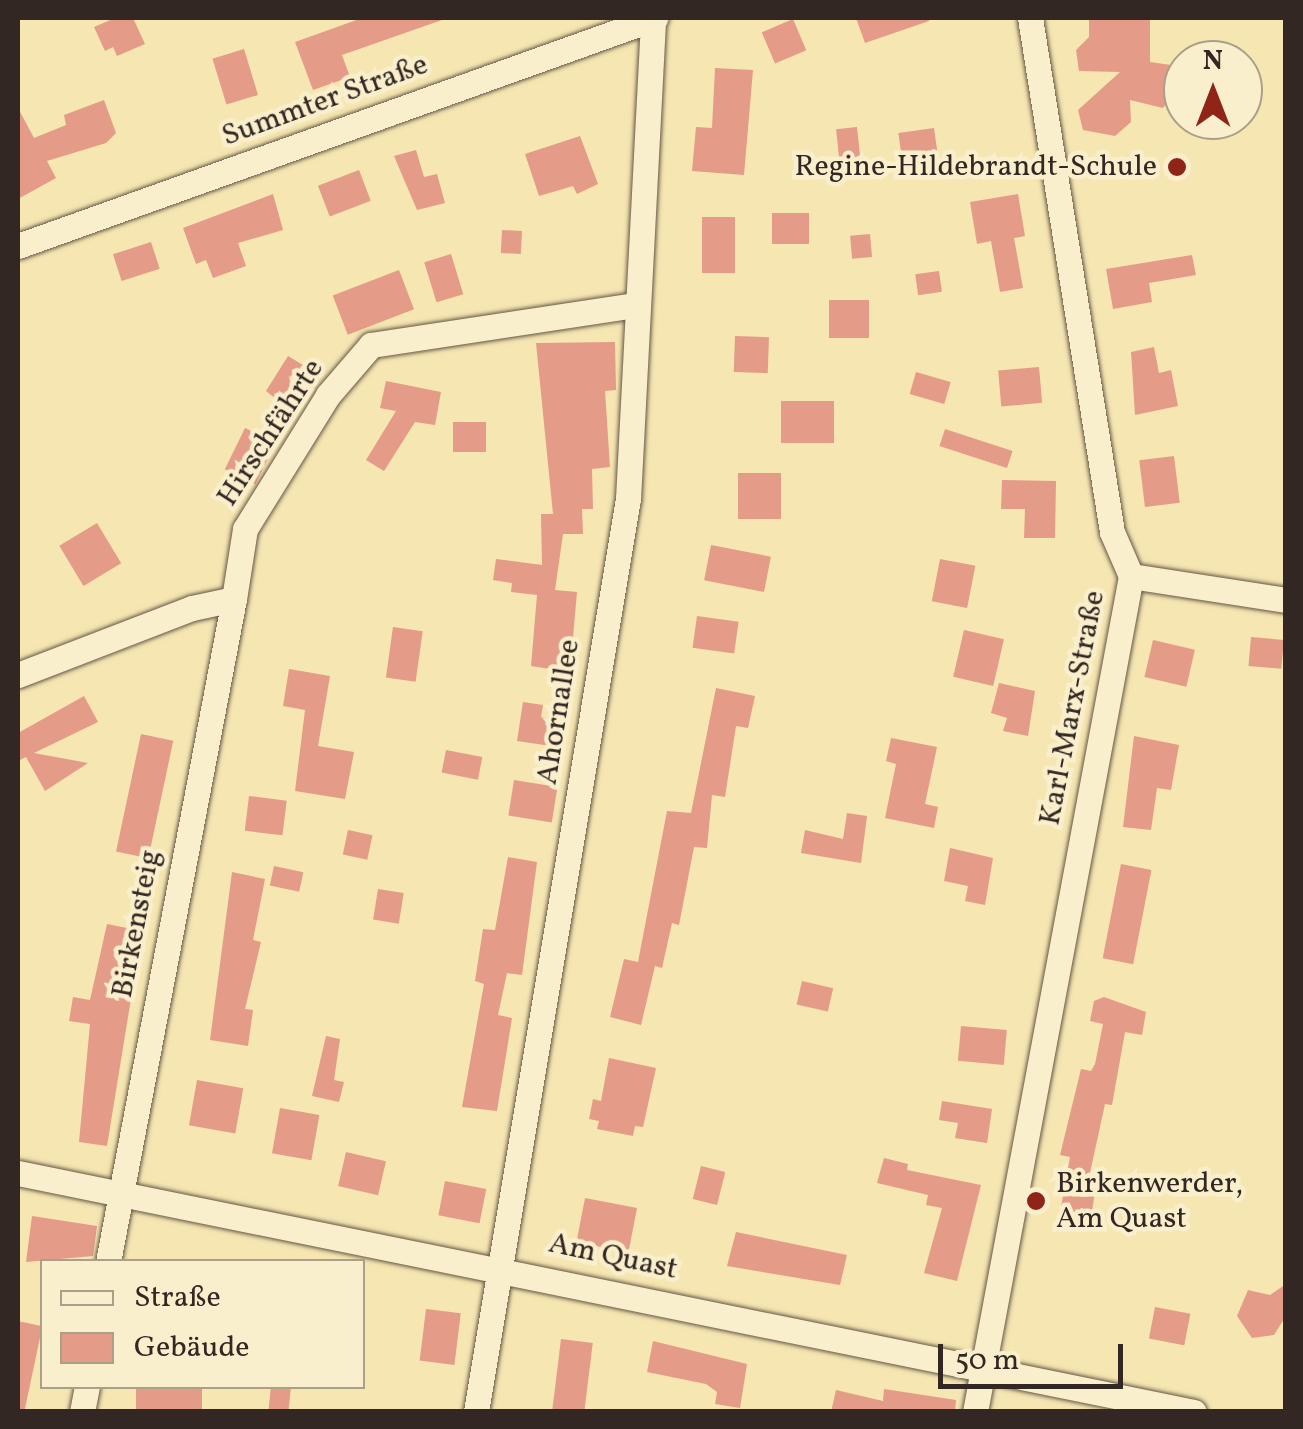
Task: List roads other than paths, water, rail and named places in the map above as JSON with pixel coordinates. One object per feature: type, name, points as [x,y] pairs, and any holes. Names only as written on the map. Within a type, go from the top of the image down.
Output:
[{"type":"street","name":"Summter Straße","points":[[18,246],[654,18]]},
{"type":"street","name":"Ahornallee","points":[[476,1412],[628,499],[634,304],[654,18]]},
{"type":"street","name":"Karl-Marx-Straße","points":[[975,1412],[1131,576],[1112,532],[1030,18]]},
{"type":"street","name":"Hirschfährte","points":[[234,600],[246,529],[328,395],[371,345],[634,304]]},
{"type":"street","points":[[1131,576],[1286,600]]},
{"type":"street","points":[[18,676],[192,608],[234,600]]},
{"type":"street","name":"Birkensteig","points":[[109,1259],[234,600]]},
{"type":"street","name":"Am Quast","points":[[18,1173],[500,1267],[1194,1412]]},
{"type":"place","name":"Regine-Hildebrandt-Schule","points":[[1177,167]]},
{"type":"place","name":"Birkenwerder, Am Quast","points":[[1036,1201]]}]
